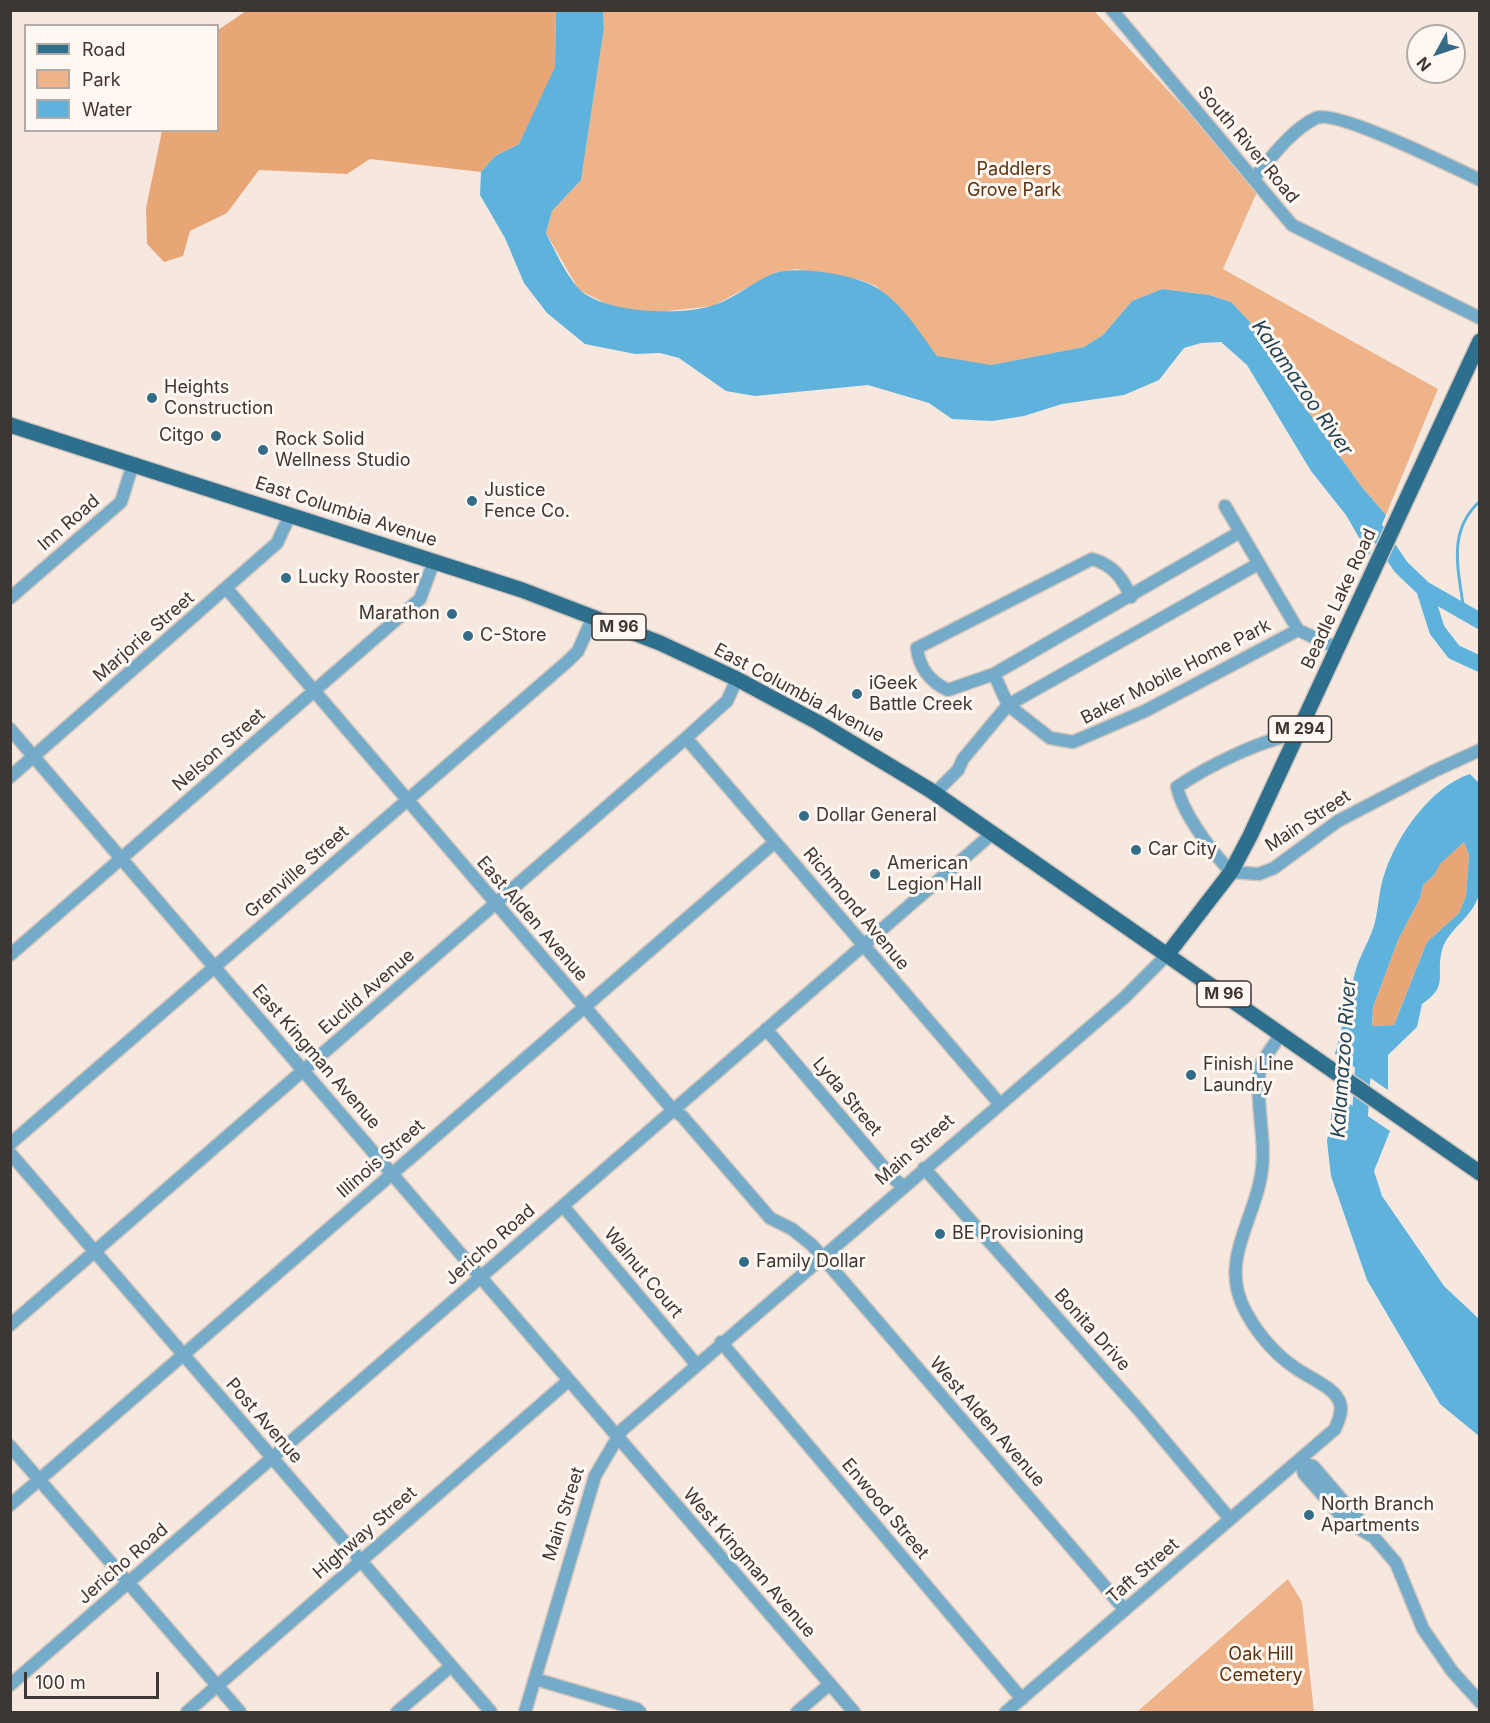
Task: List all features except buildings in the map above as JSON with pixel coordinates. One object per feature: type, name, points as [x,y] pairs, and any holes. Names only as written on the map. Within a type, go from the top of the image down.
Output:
[{"type":"main road","name":"Beadle Lake Road","points":[[1232,872],[1479,341]]},
{"type":"main road","name":"East Columbia Avenue","points":[[10,425],[434,561],[664,644],[737,679],[839,734],[932,792],[1479,1173]]},
{"type":"main road","name":"Main Street","points":[[1167,954],[1232,872]]},
{"type":"street","name":"South River Road","points":[[1112,10],[1292,225],[1479,318]]},
{"type":"street","points":[[1253,179],[1298,131],[1318,118],[1328,117],[1366,129],[1479,180]]},
{"type":"street","name":"Inn Road","points":[[10,598],[121,502],[133,464]]},
{"type":"street","name":"Baker Mobile Home Park","points":[[1225,506],[1298,630],[1336,648]]},
{"type":"street","name":"Marjorie Street","points":[[10,777],[277,543],[291,515]]},
{"type":"street","points":[[1131,597],[1118,572],[1092,559],[917,648],[919,660],[927,675],[948,690],[994,674],[1131,597],[1240,532]]},
{"type":"street","name":"Nelson Street","points":[[10,955],[420,598],[434,561]]},
{"type":"street","points":[[932,792],[958,770],[961,763],[1008,705],[1258,564]]},
{"type":"street","name":"East Alden Avenue","points":[[227,589],[673,1110],[682,1116],[770,1218],[792,1229],[812,1245],[822,1257]]},
{"type":"street","name":"Grenville Street","points":[[10,1144],[568,661],[578,651],[593,617]]},
{"type":"street","name":"Baker Mobile Home Park","points":[[994,674],[1008,705],[1050,738],[1073,742],[1145,711],[1298,630]]},
{"type":"street","name":"Euclid Avenue","points":[[10,1324],[686,738],[727,701],[737,679]]},
{"type":"street","name":"East Kingman Avenue","points":[[10,729],[617,1437]]},
{"type":"street","points":[[1232,872],[1218,858],[1179,799],[1177,788],[1241,754],[1281,737],[1297,734]]},
{"type":"street","name":"Richmond Avenue","points":[[686,738],[999,1103]]},
{"type":"street","name":"Main Street","points":[[1232,872],[1259,874],[1274,868],[1338,821],[1479,750]]},
{"type":"street","name":"Jericho Road","points":[[10,1684],[993,833]]},
{"type":"street","name":"Illinois Street","points":[[10,1505],[775,842]]},
{"type":"street","name":"Main Street","points":[[525,1713],[595,1476],[617,1437],[642,1410],[999,1103],[1125,998],[1167,954]]},
{"type":"street","name":"Lyda Street","points":[[766,1029],[893,1178],[903,1186]]},
{"type":"street","name":"Taft Street","points":[[1006,1713],[1335,1429],[1341,1411],[1340,1402],[1317,1380],[1293,1367],[1267,1342],[1250,1319],[1237,1291],[1236,1262],[1242,1230],[1253,1205],[1261,1173],[1259,1075],[1262,1062],[1281,1034]]},
{"type":"street","name":"Post Avenue","points":[[10,1153],[491,1713]]},
{"type":"street","name":"Bonita Drive","points":[[924,1168],[1138,1409],[1230,1519]]},
{"type":"street","name":"Walnut Court","points":[[563,1206],[696,1364]]},
{"type":"street","name":"West Alden Avenue","points":[[822,1257],[1125,1610]]},
{"type":"street","name":"Enwood Street","points":[[721,1342],[1022,1699]]},
{"type":"street","name":"Highway Street","points":[[187,1713],[568,1381]]},
{"type":"street","name":"West Kingman Avenue","points":[[617,1437],[854,1713]]},
{"type":"street","points":[[10,1446],[240,1713]]},
{"type":"street","points":[[1301,1460],[1313,1466],[1401,1572],[1423,1629],[1452,1671],[1479,1702]]},
{"type":"street","points":[[397,1713],[450,1667]]},
{"type":"street","points":[[535,1679],[636,1709],[640,1713]]},
{"type":"street","points":[[797,1713],[830,1684]]},
{"type":"green space","name":"Paddlers Grove Park","points":[[603,11],[1094,11],[1202,127],[1257,192],[1223,269],[1438,389],[1386,515],[1361,486],[1297,396],[1251,323],[1231,302],[1209,295],[1162,289],[1132,301],[1103,335],[1084,347],[991,365],[967,363],[937,356],[876,286],[861,280],[797,269],[774,273],[713,306],[659,312],[615,308],[579,290],[546,233],[552,211],[581,180],[604,28]]},
{"type":"green space","name":"Oak Hill Cemetery","points":[[1288,1579],[1302,1602],[1314,1712],[1137,1712]]},
{"type":"shaded area","points":[[246,11],[556,11],[555,67],[519,144],[495,156],[481,172],[370,159],[347,174],[259,170],[227,213],[190,231],[183,256],[164,262],[147,244],[146,208],[162,132],[219,132],[219,29]]},
{"type":"shaded area","points":[[1464,842],[1469,855],[1466,896],[1459,913],[1427,942],[1394,1025],[1372,1026],[1373,1007],[1398,940],[1420,898],[1423,885],[1434,875],[1439,864]]},
{"type":"water","points":[[556,11],[603,11],[604,28],[581,180],[552,211],[546,233],[569,276],[589,297],[623,308],[683,311],[722,302],[775,273],[798,270],[842,275],[868,283],[895,302],[937,356],[991,365],[1084,347],[1103,335],[1132,301],[1162,289],[1209,295],[1231,302],[1251,323],[1297,396],[1361,486],[1386,515],[1369,555],[1346,515],[1311,471],[1247,365],[1221,342],[1201,343],[1184,348],[1159,380],[1124,395],[1062,404],[1024,416],[992,421],[952,419],[929,403],[868,385],[755,396],[726,391],[679,358],[660,353],[635,354],[585,344],[547,313],[524,283],[505,238],[480,195],[481,172],[495,156],[519,144],[555,67]]},
{"type":"water","points":[[1470,774],[1479,783],[1480,891],[1473,908],[1445,942],[1440,959],[1439,985],[1431,997],[1422,1004],[1417,1027],[1388,1055],[1388,1090],[1335,1054],[1356,969],[1373,928],[1381,884],[1391,857],[1398,842],[1418,814],[1442,789]],"holes":[[[1464,842],[1469,855],[1466,896],[1459,913],[1427,942],[1394,1025],[1372,1026],[1373,1007],[1398,940],[1420,898],[1423,885],[1434,875],[1440,864]]]},
{"type":"water","points":[[1335,1094],[1390,1131],[1374,1171],[1382,1196],[1444,1286],[1479,1319],[1479,1436],[1440,1404],[1367,1280],[1331,1176],[1327,1141]]},
{"type":"waterway","points":[[1464,612],[1457,553],[1459,539],[1462,526],[1469,513],[1480,501]]},
{"type":"waterway","name":"Kalamazoo River","points":[[1367,517],[1401,567],[1424,589],[1437,630],[1454,652],[1480,664]]},
{"type":"waterway","name":"Kalamazoo River","points":[[1424,589],[1480,621]]},
{"type":"waterway","name":"Kalamazoo River","points":[[1359,1131],[1364,1052]]},
{"type":"place","name":"Heights Construction","points":[[152,398]]},
{"type":"place","name":"Citgo","points":[[216,436]]},
{"type":"place","name":"Rock Solid Wellness Studio","points":[[263,450]]},
{"type":"place","name":"Justice Fence Co.","points":[[472,501]]},
{"type":"place","name":"Lucky Rooster","points":[[286,578]]},
{"type":"place","name":"Marathon","points":[[452,614]]},
{"type":"place","name":"C-Store","points":[[468,636]]},
{"type":"place","name":"iGeek Battle Creek","points":[[857,694]]},
{"type":"place","name":"Dollar General","points":[[804,816]]},
{"type":"place","name":"Car City","points":[[1136,850]]},
{"type":"place","name":"American Legion Hall","points":[[875,874]]},
{"type":"place","name":"Finish Line Laundry","points":[[1191,1075]]},
{"type":"place","name":"BE Provisioning","points":[[940,1234]]},
{"type":"place","name":"Family Dollar","points":[[744,1262]]},
{"type":"place","name":"North Branch Apartments","points":[[1309,1515]]}]
